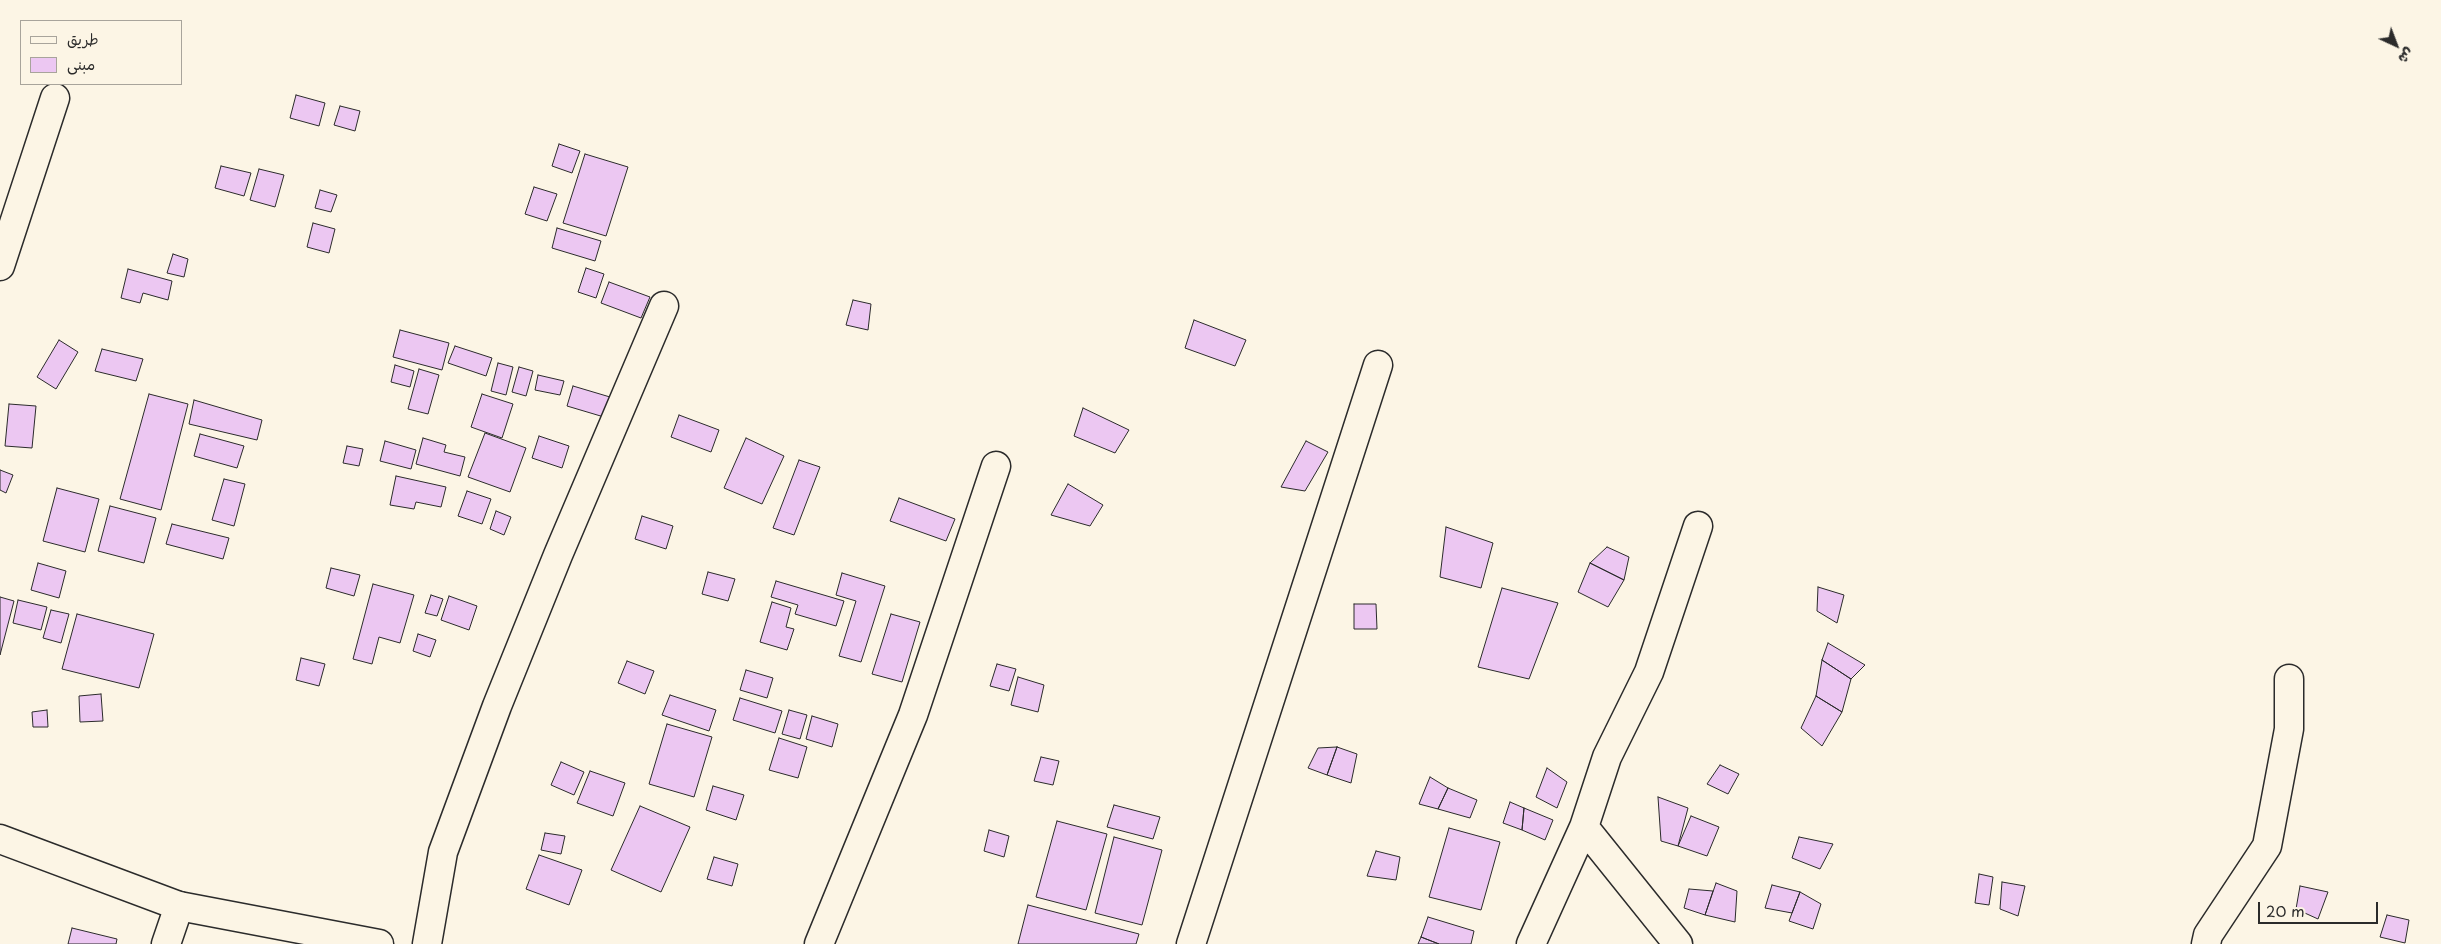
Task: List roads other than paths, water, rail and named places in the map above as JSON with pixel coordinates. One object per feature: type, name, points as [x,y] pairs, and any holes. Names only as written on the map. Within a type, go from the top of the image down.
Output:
[{"type":"street","points":[[0,266],[55,98]]},
{"type":"street","points":[[427,944],[446,842],[497,706],[558,555],[664,306]]},
{"type":"street","points":[[1191,944],[1378,365]]},
{"type":"street","points":[[820,944],[913,715],[996,466]]},
{"type":"street","points":[[1531,944],[1584,827],[1607,757],[1649,672],[1698,526]]},
{"type":"street","points":[[2206,944],[2208,934],[2267,846],[2289,729],[2289,679]]},
{"type":"street","points":[[1584,827],[1678,944]]},
{"type":"street","points":[[0,839],[179,906],[379,944]]},
{"type":"street","points":[[166,944],[179,906]]}]
